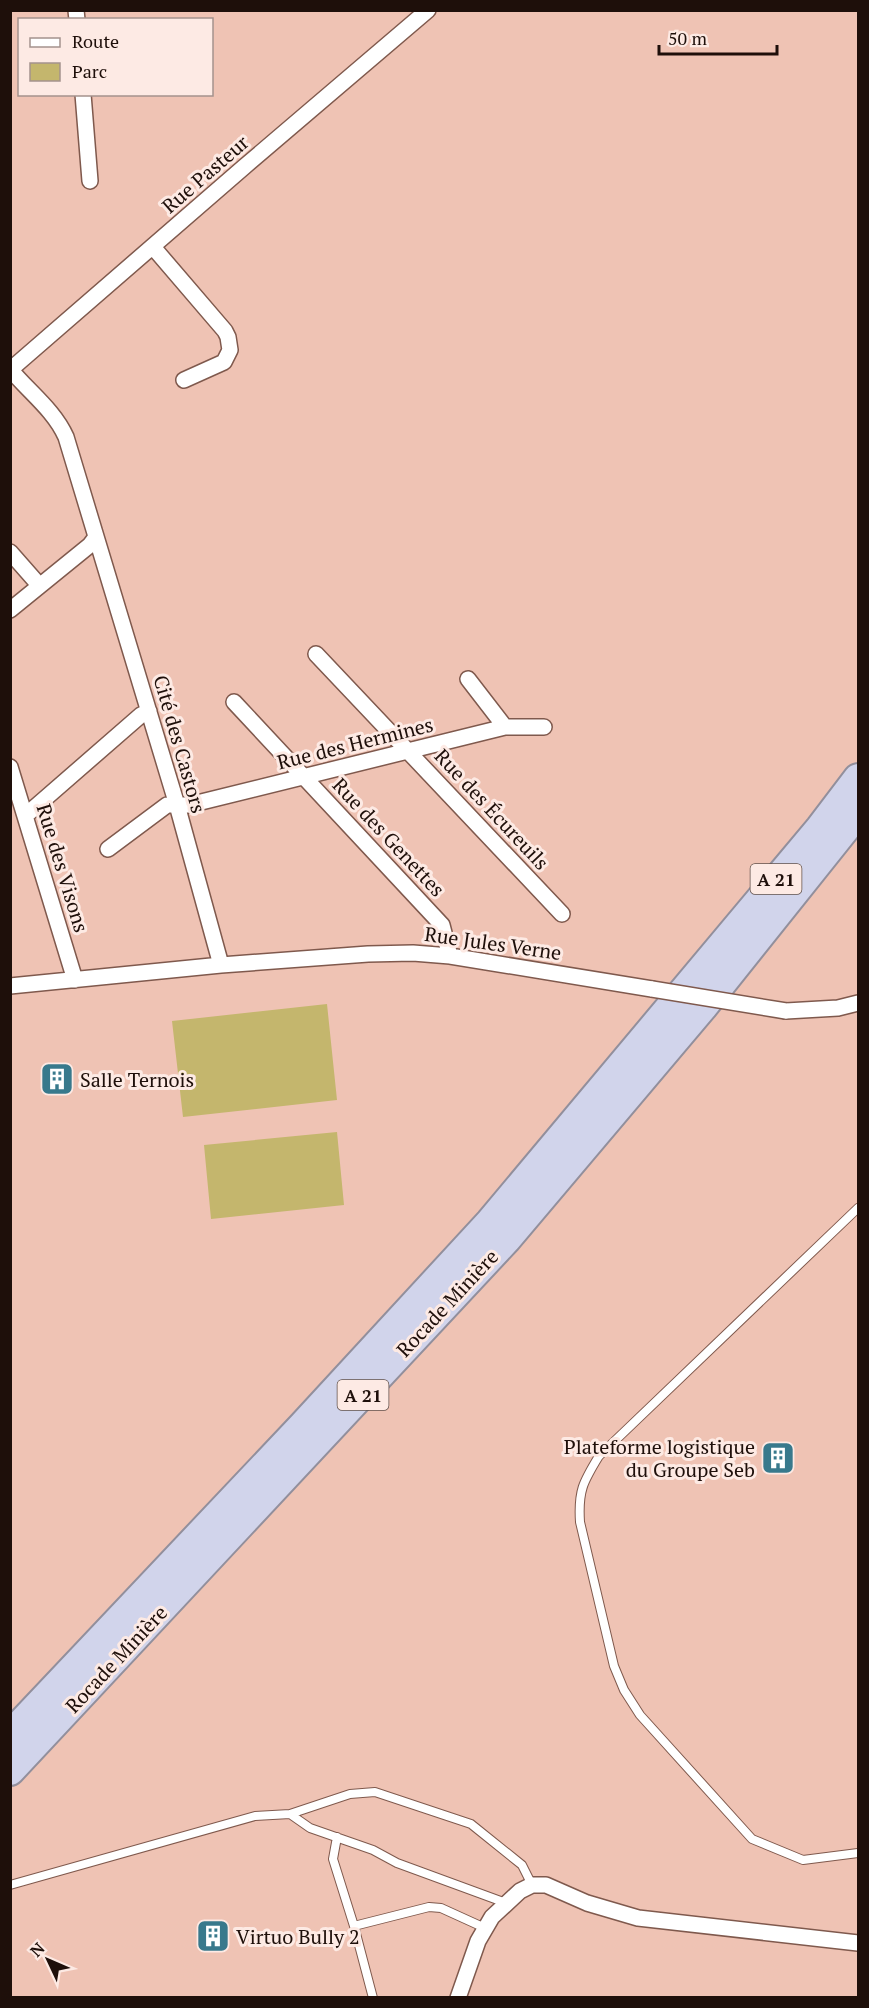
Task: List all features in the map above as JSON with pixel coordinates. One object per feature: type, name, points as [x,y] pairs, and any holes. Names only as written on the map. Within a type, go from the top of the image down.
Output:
[{"type":"highway","name":"Rocade Minière","points":[[10,1735],[490,1222],[820,828],[858,778]]},
{"type":"highway","name":"Rocade Minière","points":[[10,1771],[507,1239],[703,1007],[858,813]]},
{"type":"street","name":"Rue Pasteur","points":[[11,370],[428,10]]},
{"type":"street","points":[[83,96],[90,181]]},
{"type":"street","points":[[153,247],[188,286],[228,337],[230,350],[224,362],[184,380]]},
{"type":"street","name":"Cité des Castors","points":[[11,370],[51,412],[66,438],[177,805],[221,965]]},
{"type":"street","points":[[10,610],[90,545],[96,537]]},
{"type":"street","points":[[10,552],[39,585]]},
{"type":"street","name":"Rue des Écureuils","points":[[316,654],[562,914]]},
{"type":"street","points":[[468,679],[505,727]]},
{"type":"street","name":"Rue des Genettes","points":[[234,702],[442,925],[450,956]]},
{"type":"street","points":[[25,816],[141,715],[149,711]]},
{"type":"street","name":"Rue des Hermines","points":[[108,849],[167,805],[189,806],[505,727],[544,727]]},
{"type":"street","name":"Rue des Visons","points":[[10,767],[75,980]]},
{"type":"street","name":"Rue Jules Verne","points":[[10,987],[221,965],[368,954],[413,953],[450,956],[786,1011],[838,1008],[858,1003]]},
{"type":"street","points":[[458,1998],[477,1941],[492,1917],[520,1891],[532,1885],[546,1885],[587,1903],[638,1918],[858,1943]]},
{"type":"lane","points":[[858,1208],[599,1456],[583,1483],[579,1502],[580,1522],[614,1666],[624,1690],[640,1715],[752,1839],[803,1860],[858,1853]]},
{"type":"lane","points":[[10,1885],[255,1816],[290,1814],[350,1794],[375,1792],[471,1824],[522,1865],[532,1885]]},
{"type":"lane","points":[[290,1814],[310,1828],[373,1850],[397,1863],[506,1903]]},
{"type":"lane","points":[[337,1837],[333,1859],[373,1998]]},
{"type":"lane","points":[[354,1926],[429,1906],[441,1908],[485,1928]]},
{"type":"green space","points":[[327,1004],[337,1100],[183,1117],[172,1021]]},
{"type":"green space","points":[[337,1132],[344,1205],[211,1219],[204,1145]]},
{"type":"place","name":"Salle Ternois","points":[[57,1079]]},
{"type":"place","name":"Plateforme logistique du Groupe Seb","points":[[778,1458]]},
{"type":"place","name":"Virtuo Bully 2","points":[[213,1936]]}]
